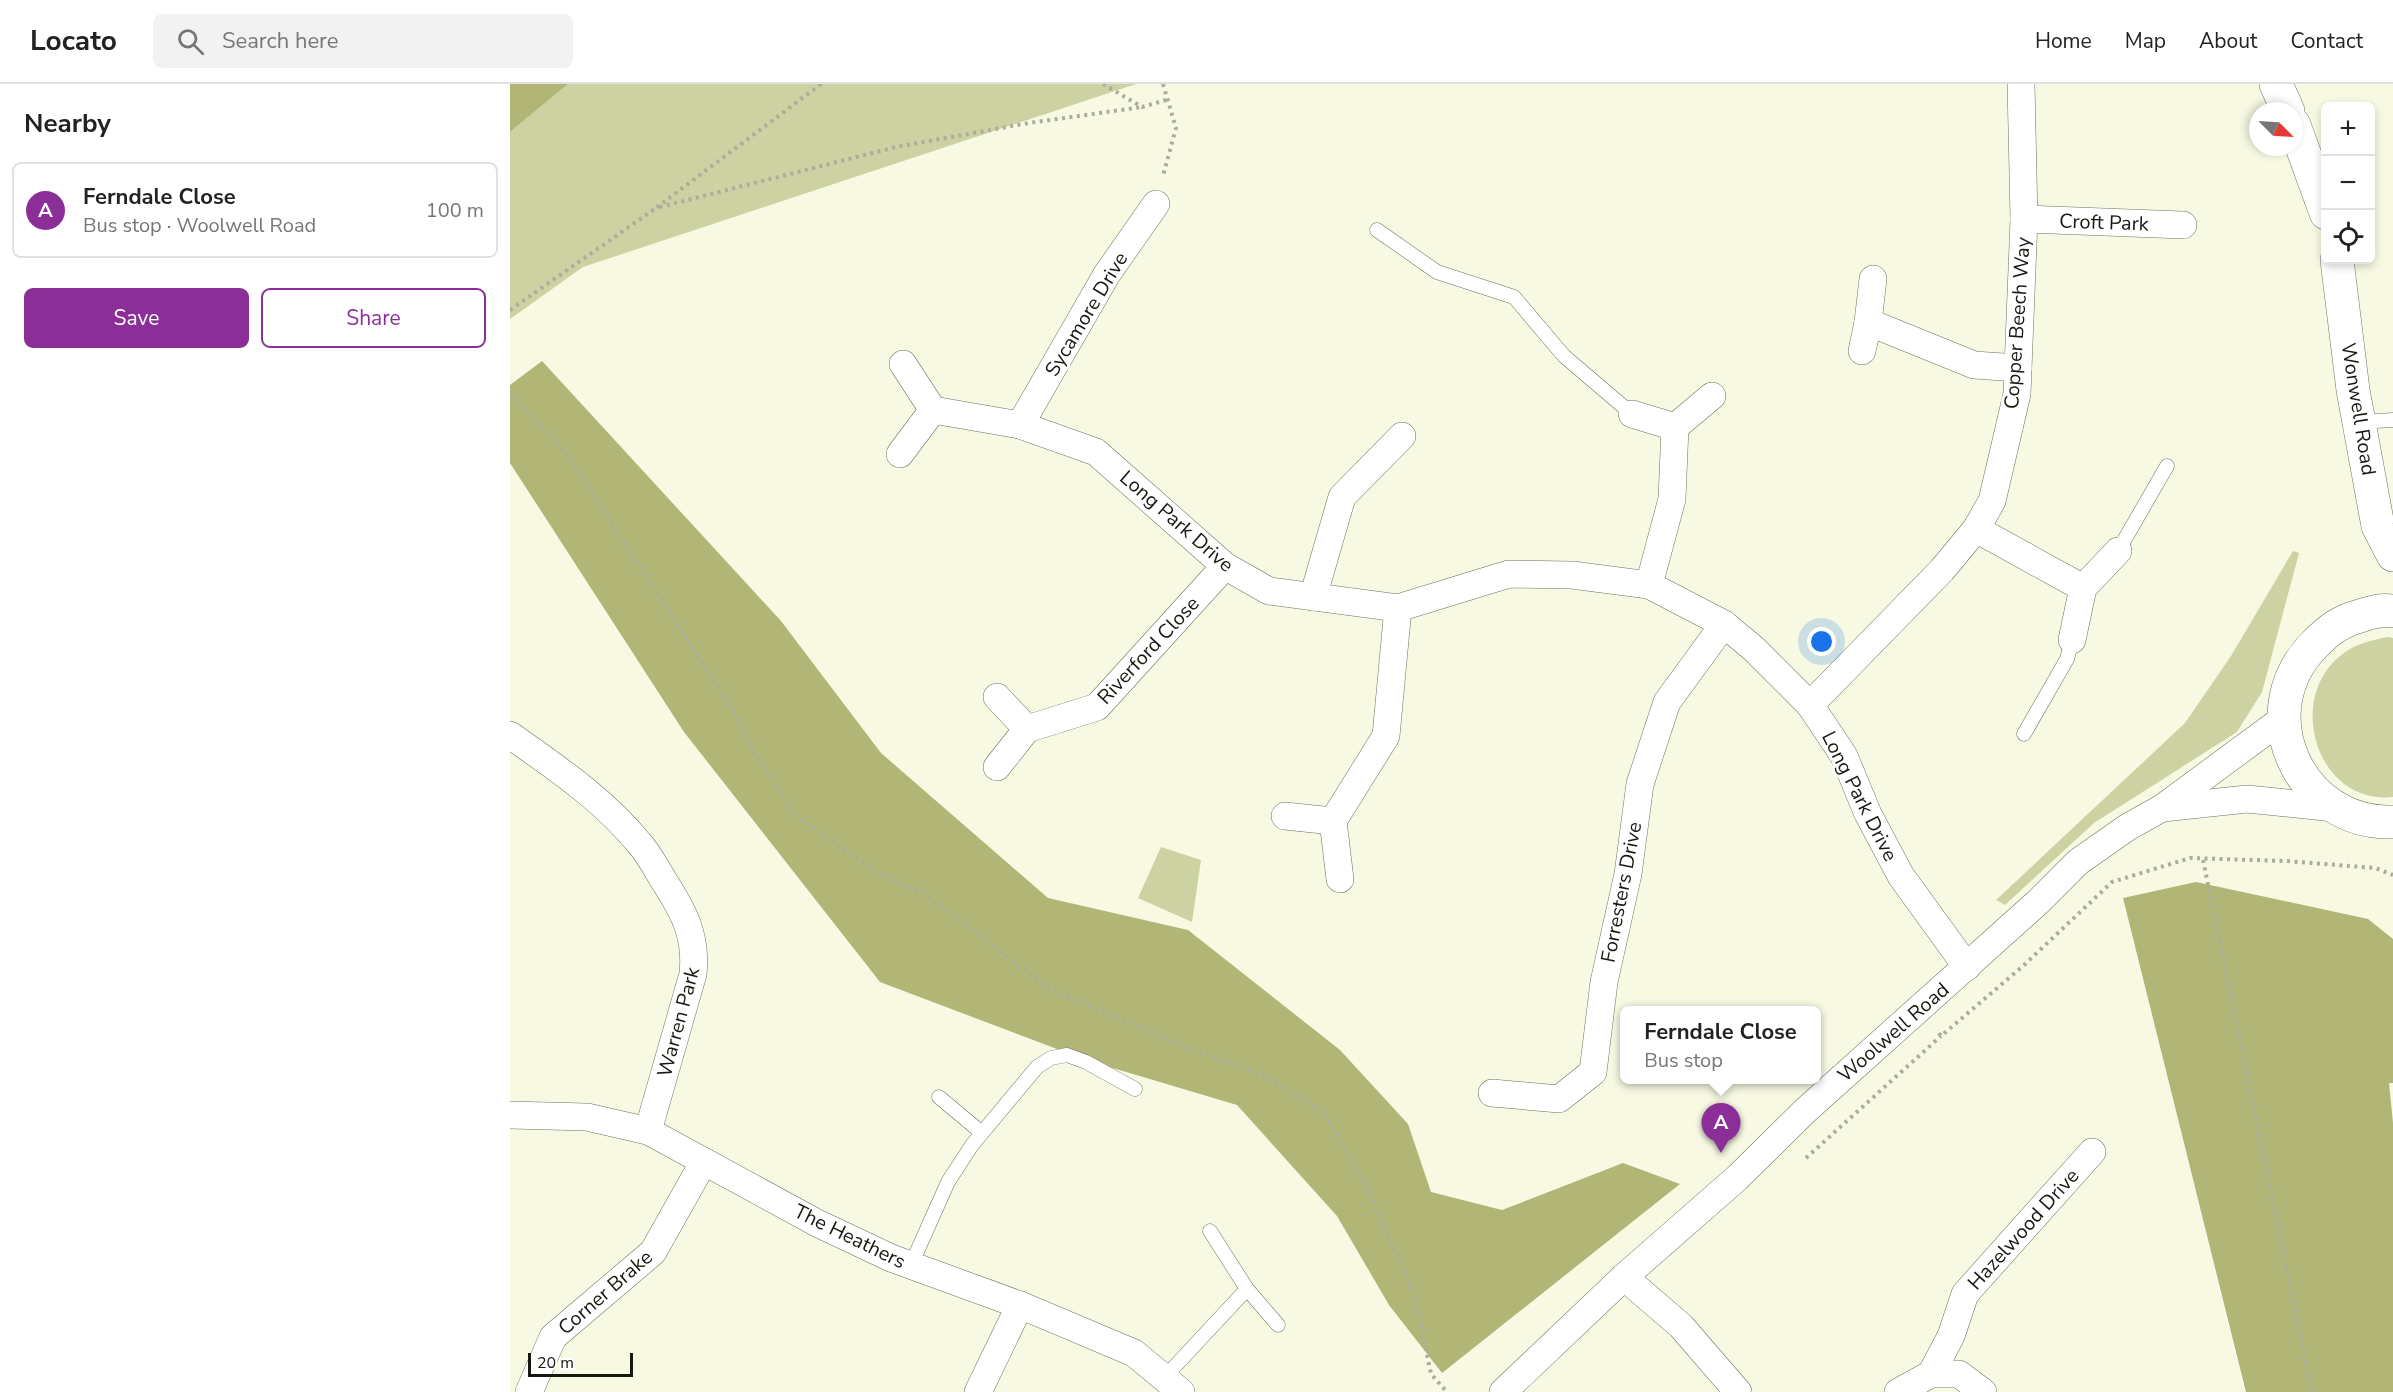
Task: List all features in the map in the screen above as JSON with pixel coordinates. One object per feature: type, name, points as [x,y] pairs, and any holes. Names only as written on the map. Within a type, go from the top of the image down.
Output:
[{"type":"street","name":"Copper Beech Way","points":[[1810,705],[1891,624],[1976,529],[1992,501],[2016,394],[2018,368],[2024,219],[2021,84]]},
{"type":"street","points":[[2276,84],[2284,102]]},
{"type":"street","points":[[2303,151],[2324,210]]},
{"type":"street","name":"Sycamore Drive","points":[[1020,425],[1107,274],[1156,204]]},
{"type":"street","name":"Croft Park","points":[[2024,219],[2183,225]]},
{"type":"street","name":"Wonwell Road","points":[[2337,264],[2353,390],[2378,526],[2393,555]]},
{"type":"street","points":[[1862,351],[1873,279]]},
{"type":"street","points":[[1868,322],[1974,365],[2018,368]]},
{"type":"street","points":[[900,454],[933,410],[903,364]]},
{"type":"street","points":[[1649,585],[1672,499],[1675,427],[1712,396]]},
{"type":"street","name":"Long Park Drive","points":[[933,410],[1020,425],[1096,452],[1225,566],[1269,591],[1398,608],[1509,574],[1572,575],[1649,585],[1724,624],[1754,648],[1810,705],[1844,756],[1868,814],[1901,876],[1967,967]]},
{"type":"street","points":[[1632,414],[1675,427]]},
{"type":"street","points":[[1313,597],[1342,497],[1402,436]]},
{"type":"street","points":[[1976,529],[2084,588]]},
{"type":"street","points":[[2072,640],[2084,588],[2118,551]]},
{"type":"street","name":"Riverford Close","points":[[1027,729],[1097,707],[1225,566]]},
{"type":"street","points":[[1340,879],[1333,821],[1386,736],[1398,608]]},
{"type":"street","points":[[2392,823],[2362,819],[2335,808],[2313,791],[2297,770],[2287,745],[2283,718],[2287,687],[2301,657],[2335,624],[2380,610],[2393,611]]},
{"type":"street","name":"Forresters Drive","points":[[1492,1093],[1558,1098],[1593,1072],[1604,982],[1628,874],[1640,784],[1667,702],[1724,624]]},
{"type":"street","points":[[997,698],[1027,729],[997,767]]},
{"type":"street","name":"Woolwell Road","points":[[1503,1392],[1624,1276],[1737,1178],[1806,1110],[1967,967],[2078,862],[2128,827],[2162,808],[2283,718]]},
{"type":"street","name":"Warren Park","points":[[510,735],[571,779],[641,844],[688,922],[695,952],[693,974],[648,1131]]},
{"type":"street","name":"Woolwell Road","points":[[2162,808],[2247,799],[2335,808]]},
{"type":"street","points":[[1285,816],[1333,821]]},
{"type":"street","name":"The Heathers","points":[[510,1115],[587,1117],[648,1131],[703,1163],[753,1187],[817,1223],[911,1265],[1020,1305],[1134,1353],[1172,1385]]},
{"type":"street","name":"Hazelwood Drive","points":[[1931,1374],[1951,1336],[1965,1293],[2092,1152]]},
{"type":"street","name":"Corner Brake","points":[[529,1392],[553,1337],[653,1252],[703,1163]]},
{"type":"street","points":[[1624,1276],[1681,1326],[1738,1392]]},
{"type":"street","points":[[978,1392],[1020,1305]]},
{"type":"street","points":[[1898,1392],[1931,1374],[1959,1374],[1983,1392]]},
{"type":"lane","points":[[1377,230],[1437,272],[1514,297],[1564,356],[1632,414]]},
{"type":"lane","points":[[2359,422],[2393,420]]},
{"type":"lane","points":[[2118,551],[2167,466]]},
{"type":"lane","points":[[2024,734],[2067,659],[2072,640]]},
{"type":"lane","points":[[911,1265],[948,1182],[982,1133],[1037,1067],[1051,1058],[1067,1055],[1086,1062],[1136,1089]]},
{"type":"lane","points":[[939,1097],[982,1133]]},
{"type":"lane","points":[[1210,1231],[1247,1289],[1278,1325]]},
{"type":"lane","points":[[1172,1385],[1247,1289]]},
{"type":"path","points":[[510,310],[656,208],[821,84]]},
{"type":"path","points":[[1103,84],[1142,107]]},
{"type":"path","points":[[1156,204],[1176,128],[1162,84]]},
{"type":"path","points":[[656,208],[896,147],[1029,123],[1142,107],[1166,100]]},
{"type":"path","points":[[510,393],[565,451],[731,708],[754,751],[793,814],[878,873],[924,893],[1049,990],[1171,1041],[1263,1074],[1324,1112],[1366,1186],[1411,1287],[1431,1374],[1447,1392]]},
{"type":"path","points":[[1919,1009],[1941,1036],[2023,966],[2112,882],[2190,858],[2286,861],[2375,868],[2393,875]]},
{"type":"path","points":[[2203,860],[2312,1392]]},
{"type":"green space","points":[[510,84],[568,84],[510,132]]},
{"type":"green space","points":[[568,84],[1136,84],[583,267],[510,319],[510,132]]},
{"type":"green space","points":[[542,361],[781,621],[881,753],[1048,898],[1188,930],[1340,1050],[1408,1124],[1431,1192],[1502,1210],[1623,1163],[1680,1184],[1442,1373],[1389,1305],[1337,1216],[1237,1105],[1086,1060],[880,982],[684,732],[510,463],[510,385]]},
{"type":"green space","points":[[2293,551],[2299,553],[2262,692],[2237,732],[2094,823],[2005,905],[1996,900],[2185,723],[2231,656]]},
{"type":"green space","points":[[2387,637],[2393,638],[2393,797],[2367,795],[2345,785],[2329,768],[2318,746],[2313,722],[2315,698],[2323,675],[2345,652]]},
{"type":"green space","points":[[1161,847],[1201,860],[1192,922],[1138,898]]},
{"type":"green space","points":[[2196,882],[2368,919],[2393,939],[2393,1083],[2389,1083],[2393,1123],[2393,1392],[2246,1392],[2123,898]]},
{"type":"place","name":"Ferndale Close","points":[[1721,1153]]}]
